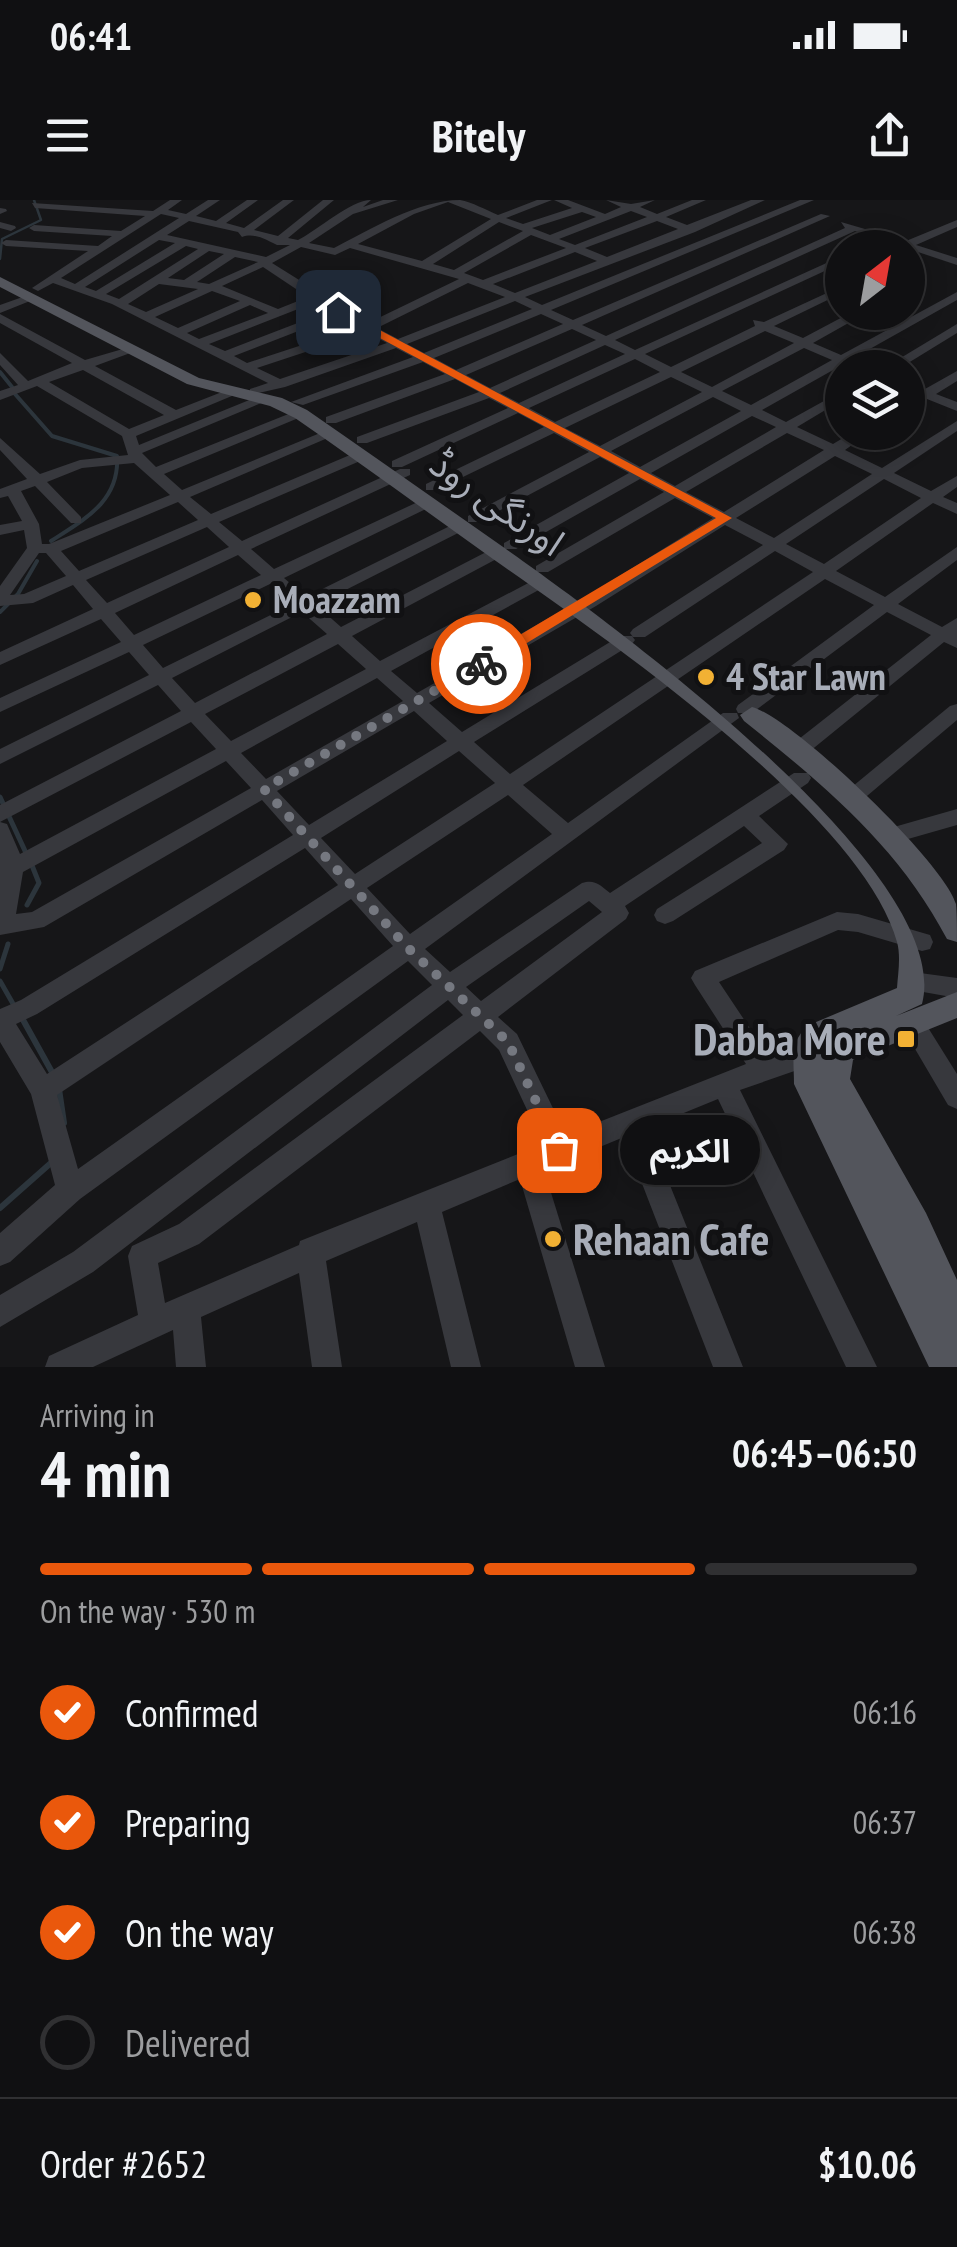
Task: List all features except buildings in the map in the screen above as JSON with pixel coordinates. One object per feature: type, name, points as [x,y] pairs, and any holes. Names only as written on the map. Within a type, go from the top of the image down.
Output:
[{"type":"main road","name":"اورنگی روڈ","points":[[0,271],[40,288],[187,367],[300,408],[683,670],[738,714],[870,843],[896,875],[910,898],[922,942],[920,983]]},
{"type":"main road","name":"اورنگی روڈ","points":[[0,280],[40,288],[129,349],[192,380],[258,392]]},
{"type":"main road","name":"اورنگی روڈ","points":[[738,714],[798,751],[894,834],[951,901],[957,931]]},
{"type":"main road","points":[[920,983],[912,995],[820,1034],[809,1043],[822,1056],[840,1096],[914,1225],[957,1322]]},
{"type":"main road","points":[[822,1056],[913,1025],[957,1004]]},
{"type":"main road","points":[[822,1056],[810,1084],[949,1367]]},
{"type":"street","points":[[97,200],[152,216]]},
{"type":"street","points":[[76,288],[215,200]]},
{"type":"street","points":[[217,224],[252,200]]},
{"type":"street","points":[[120,304],[211,248],[248,232],[289,200]]},
{"type":"street","points":[[186,284],[239,254],[282,240],[330,200]]},
{"type":"street","points":[[146,317],[212,287],[269,270],[366,200]]},
{"type":"street","points":[[152,216],[42,213],[190,218],[335,252],[410,212],[448,200],[825,352]]},
{"type":"street","points":[[472,208],[498,200]]},
{"type":"street","points":[[425,264],[498,218],[547,200]]},
{"type":"street","points":[[560,200],[606,217]]},
{"type":"street","points":[[247,367],[372,326],[460,275],[526,230],[604,200]]},
{"type":"street","points":[[612,200],[825,281]]},
{"type":"street","points":[[549,239],[650,200]]},
{"type":"street","points":[[484,284],[701,200]]},
{"type":"street","points":[[132,451],[176,416],[402,342],[760,200]]},
{"type":"street","points":[[778,200],[863,230]]},
{"type":"street","points":[[155,472],[300,408],[809,200]]},
{"type":"street","points":[[346,215],[386,201],[410,212]]},
{"type":"street","points":[[34,228],[152,216]]},
{"type":"street","points":[[152,216],[160,236]]},
{"type":"street","points":[[0,308],[40,288],[152,216]]},
{"type":"street","points":[[824,216],[180,495],[43,549],[3,593],[27,599],[74,579],[855,227]]},
{"type":"street","points":[[925,237],[956,224]]},
{"type":"street","points":[[933,233],[957,241]]},
{"type":"street","points":[[160,236],[239,254],[269,270],[290,288],[372,326],[823,572],[952,633],[798,751]]},
{"type":"street","points":[[6,242],[100,249]]},
{"type":"street","points":[[97,296],[185,242]]},
{"type":"street","points":[[348,245],[425,264],[514,297],[957,510]]},
{"type":"street","points":[[925,251],[957,262]]},
{"type":"street","points":[[0,659],[242,548],[525,408],[825,267]]},
{"type":"street","points":[[414,294],[460,275]]},
{"type":"street","points":[[158,280],[270,296]]},
{"type":"street","points":[[40,288],[76,288],[120,304],[247,367],[258,392]]},
{"type":"street","points":[[925,308],[957,295]]},
{"type":"street","points":[[251,296],[279,313]]},
{"type":"street","points":[[178,332],[251,296]]},
{"type":"street","points":[[0,706],[130,641],[274,576],[558,426],[825,296]]},
{"type":"street","points":[[200,344],[318,298]]},
{"type":"street","points":[[224,356],[338,312]]},
{"type":"street","points":[[925,316],[957,328]]},
{"type":"street","points":[[0,318],[176,416]]},
{"type":"street","points":[[920,350],[957,328]]},
{"type":"street","points":[[0,757],[158,674],[467,523],[828,330]]},
{"type":"street","points":[[856,350],[886,330]]},
{"type":"street","points":[[0,396],[129,349]]},
{"type":"street","points":[[0,357],[132,451],[565,832]]},
{"type":"street","points":[[27,861],[5,816],[193,712],[504,549],[825,368]]},
{"type":"street","points":[[925,394],[957,374]]},
{"type":"street","points":[[258,392],[110,464],[80,464],[6,492],[31,524],[43,549],[408,948],[508,1042],[559,1150]]},
{"type":"street","points":[[925,394],[957,408]]},
{"type":"street","points":[[0,926],[27,861],[381,670],[541,576],[674,491],[825,405]]},
{"type":"street","points":[[70,1190],[55,1083],[14,1014],[633,637],[957,425]]},
{"type":"street","points":[[0,442],[76,520]]},
{"type":"street","points":[[0,926],[36,921],[584,605],[834,451]]},
{"type":"street","points":[[55,1083],[683,670],[957,480]]},
{"type":"street","points":[[0,530],[31,524]]},
{"type":"street","points":[[0,1252],[70,1190],[565,832],[738,714],[957,552]]},
{"type":"street","points":[[854,796],[957,710]]},
{"type":"street","points":[[610,904],[801,778]]},
{"type":"street","points":[[665,914],[777,844],[745,815]]},
{"type":"street","points":[[894,834],[957,817]]},
{"type":"street","points":[[0,1312],[83,1262],[450,986],[590,889],[618,912],[189,1234],[142,1256],[154,1322]]},
{"type":"street","points":[[764,1070],[704,978],[837,921],[858,922],[922,942]]},
{"type":"street","points":[[920,983],[957,988]]},
{"type":"street","points":[[913,1025],[957,1097]]},
{"type":"street","points":[[60,1367],[310,1250],[426,1202],[764,1070],[822,1056]]},
{"type":"street","points":[[724,1085],[862,1367]]},
{"type":"street","points":[[632,1122],[728,1367]]},
{"type":"street","points":[[528,1162],[590,1367]]},
{"type":"street","points":[[426,1202],[466,1367]]},
{"type":"street","points":[[310,1250],[328,1367]]},
{"type":"street","points":[[185,1308],[191,1367]]},
{"type":"waterway","points":[[0,259],[2,239],[41,220],[34,200]]},
{"type":"waterway","points":[[0,372],[12,387]]},
{"type":"waterway","points":[[15,394],[52,436],[117,456],[113,485],[106,497],[88,516],[51,541]]},
{"type":"waterway","points":[[0,612],[18,594],[37,561]]},
{"type":"waterway","points":[[0,797],[26,853]]},
{"type":"waterway","points":[[27,905],[39,883],[31,863]]},
{"type":"waterway","points":[[0,969],[8,944]]},
{"type":"waterway","points":[[0,981],[16,1009]]},
{"type":"waterway","points":[[22,1018],[53,1074]]},
{"type":"waterway","points":[[59,1089],[64,1123]]},
{"type":"waterway","points":[[0,1208],[52,1162]]},
{"type":"way so far","points":[[481,664],[264,789],[408,948],[508,1042],[559,1150]]},
{"type":"place","name":"Moazzam","points":[[253,600]]},
{"type":"place","name":"4 Star Lawn","points":[[706,677]]},
{"type":"place","name":"Dabba More","points":[[906,1039]]},
{"type":"place","name":"الکریم","points":[[559,1150]]},
{"type":"place","name":"Rehaan Cafe","points":[[553,1239]]},
{"type":"route","points":[[338,312],[359,319],[726,518],[481,664]]}]
